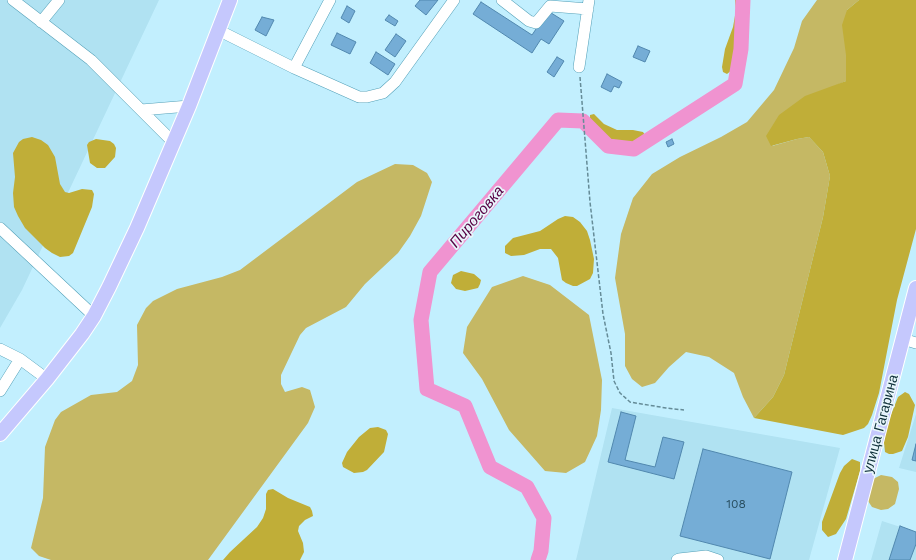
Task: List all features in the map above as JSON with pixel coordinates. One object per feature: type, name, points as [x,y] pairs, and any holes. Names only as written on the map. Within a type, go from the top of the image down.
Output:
[{"type":"main road","points":[[0,434],[47,379],[82,334],[94,316],[109,288],[137,228],[189,106],[230,0]]},
{"type":"main road","name":"улица Гагарина","points":[[845,560],[909,341],[916,288]]},
{"type":"street","points":[[13,0],[91,60],[173,142]]},
{"type":"street","points":[[41,22],[59,0]]},
{"type":"street","points":[[294,68],[330,0]]},
{"type":"street","points":[[218,30],[294,68],[359,97],[367,98],[383,93],[395,82],[454,0]]},
{"type":"street","points":[[502,0],[530,21],[536,22],[550,6],[588,4],[579,67]]},
{"type":"street","points":[[141,110],[189,106]]},
{"type":"street","points":[[0,228],[94,316]]},
{"type":"street","points":[[0,348],[20,359],[47,379]]},
{"type":"street","points":[[0,391],[20,359]]},
{"type":"street","points":[[677,560],[679,558],[706,556],[718,560]]},
{"type":"path","points":[[579,67],[590,202],[601,299],[611,354],[614,381],[620,393],[630,402],[684,410]]},
{"type":"shaded area","points":[[0,0],[159,0],[22,290],[0,328]]},
{"type":"shaded area","points":[[735,0],[742,0],[739,18],[737,58],[732,70],[727,74],[723,72],[722,67],[725,49],[733,27],[736,10]]},
{"type":"shaded area","points":[[817,0],[859,0],[847,10],[846,81],[830,88],[772,146],[809,137],[823,152],[830,176],[823,217],[784,375],[773,397],[754,418],[743,397],[734,373],[709,357],[686,352],[669,367],[655,383],[642,387],[632,379],[625,366],[625,334],[615,278],[621,234],[633,198],[652,174],[680,157],[721,137],[747,122],[774,90],[794,48],[802,21]]},
{"type":"shaded area","points":[[859,0],[916,0],[916,229],[897,300],[879,393],[872,415],[868,424],[864,428],[843,435],[754,418],[773,397],[784,375],[823,217],[830,176],[823,152],[809,137],[771,146],[766,136],[779,115],[805,96],[846,81],[846,55],[842,25],[847,10]]},
{"type":"shaded area","points":[[594,114],[604,124],[617,130],[633,130],[643,132],[645,135],[638,141],[624,144],[606,137],[595,128],[590,119],[590,115]]},
{"type":"shaded area","points":[[32,137],[41,140],[48,145],[55,157],[60,184],[65,192],[69,193],[82,189],[92,190],[94,194],[92,207],[73,253],[69,256],[60,257],[45,248],[25,228],[14,207],[13,193],[15,177],[13,153],[19,142],[23,139]]},
{"type":"shaded area","points":[[96,139],[110,141],[116,148],[115,157],[105,168],[97,168],[90,163],[87,145],[89,142]]},
{"type":"shaded area","points":[[395,164],[413,165],[427,173],[432,182],[421,216],[410,236],[398,253],[365,284],[346,307],[306,328],[300,335],[281,375],[281,384],[285,392],[302,387],[310,390],[315,407],[308,423],[208,560],[51,560],[39,556],[31,548],[43,498],[45,447],[55,420],[61,412],[91,395],[117,392],[132,381],[138,365],[137,325],[146,308],[153,301],[177,289],[222,277],[240,270],[357,182]]},
{"type":"shaded area","points":[[565,216],[573,217],[580,222],[587,231],[594,259],[593,273],[590,279],[577,286],[573,286],[562,280],[558,258],[551,249],[540,249],[524,255],[511,256],[505,253],[505,246],[513,238],[540,231]]},
{"type":"shaded area","points":[[461,271],[474,274],[481,280],[478,288],[465,291],[456,289],[451,283],[453,275]]},
{"type":"shaded area","points":[[523,276],[550,285],[589,315],[602,380],[601,410],[597,436],[585,462],[566,473],[545,471],[509,430],[482,379],[463,353],[467,327],[492,287]]},
{"type":"shaded area","points":[[905,392],[909,394],[915,405],[908,437],[902,451],[889,454],[885,452],[885,430],[898,397]]},
{"type":"shaded area","points":[[612,408],[840,448],[809,560],[576,560]]},
{"type":"shaded area","points":[[916,414],[916,472],[899,468]]},
{"type":"shaded area","points":[[378,427],[386,430],[388,434],[384,452],[367,470],[363,472],[354,473],[343,467],[342,463],[347,452],[359,437],[370,428]]},
{"type":"shaded area","points":[[852,459],[860,462],[860,471],[846,519],[836,534],[828,537],[822,530],[822,522],[840,473],[844,466]]},
{"type":"shaded area","points":[[881,475],[892,477],[898,482],[899,489],[895,504],[888,509],[881,510],[872,507],[868,501],[873,479]]},
{"type":"shaded area","points":[[273,489],[288,498],[310,507],[312,511],[313,516],[305,520],[299,526],[298,531],[303,543],[304,552],[300,560],[223,560],[257,527],[263,518],[266,509],[266,494],[268,490]]},
{"type":"shaded area","points":[[882,521],[916,532],[916,560],[871,560]]},
{"type":"building","points":[[420,0],[438,0],[426,15],[415,6]]},
{"type":"building","points":[[481,2],[532,35],[548,11],[564,21],[549,44],[541,39],[532,53],[473,14]]},
{"type":"building","points":[[347,6],[355,11],[349,23],[341,18]]},
{"type":"building","points":[[389,15],[398,21],[395,26],[385,20]]},
{"type":"building","points":[[262,17],[274,20],[266,36],[255,30]]},
{"type":"building","points":[[337,33],[356,42],[350,54],[331,45]]},
{"type":"building","points":[[396,34],[406,41],[395,57],[385,50]]},
{"type":"building","points":[[638,46],[650,51],[645,62],[633,57]]},
{"type":"building","points":[[376,52],[395,64],[388,75],[370,63]]},
{"type":"building","points":[[557,57],[564,61],[554,77],[547,72]]},
{"type":"building","points":[[607,74],[622,82],[619,88],[614,86],[611,92],[601,87]]},
{"type":"building","points":[[672,139],[674,144],[668,147],[666,142]]},
{"type":"building","points":[[621,412],[636,416],[625,460],[655,467],[663,437],[684,442],[674,479],[608,462]]},
{"type":"building","points":[[916,444],[916,461],[912,460]]},
{"type":"building","points":[[703,449],[792,472],[770,559],[680,536]]},
{"type":"building","points":[[900,526],[916,532],[916,544],[910,560],[889,560]]},
{"type":"waterway","name":"Пироговка","points":[[538,560],[541,551],[544,518],[527,487],[490,467],[465,406],[427,389],[421,320],[430,272],[558,120],[583,121],[608,146],[634,149],[735,84],[741,49],[743,0]]}]
